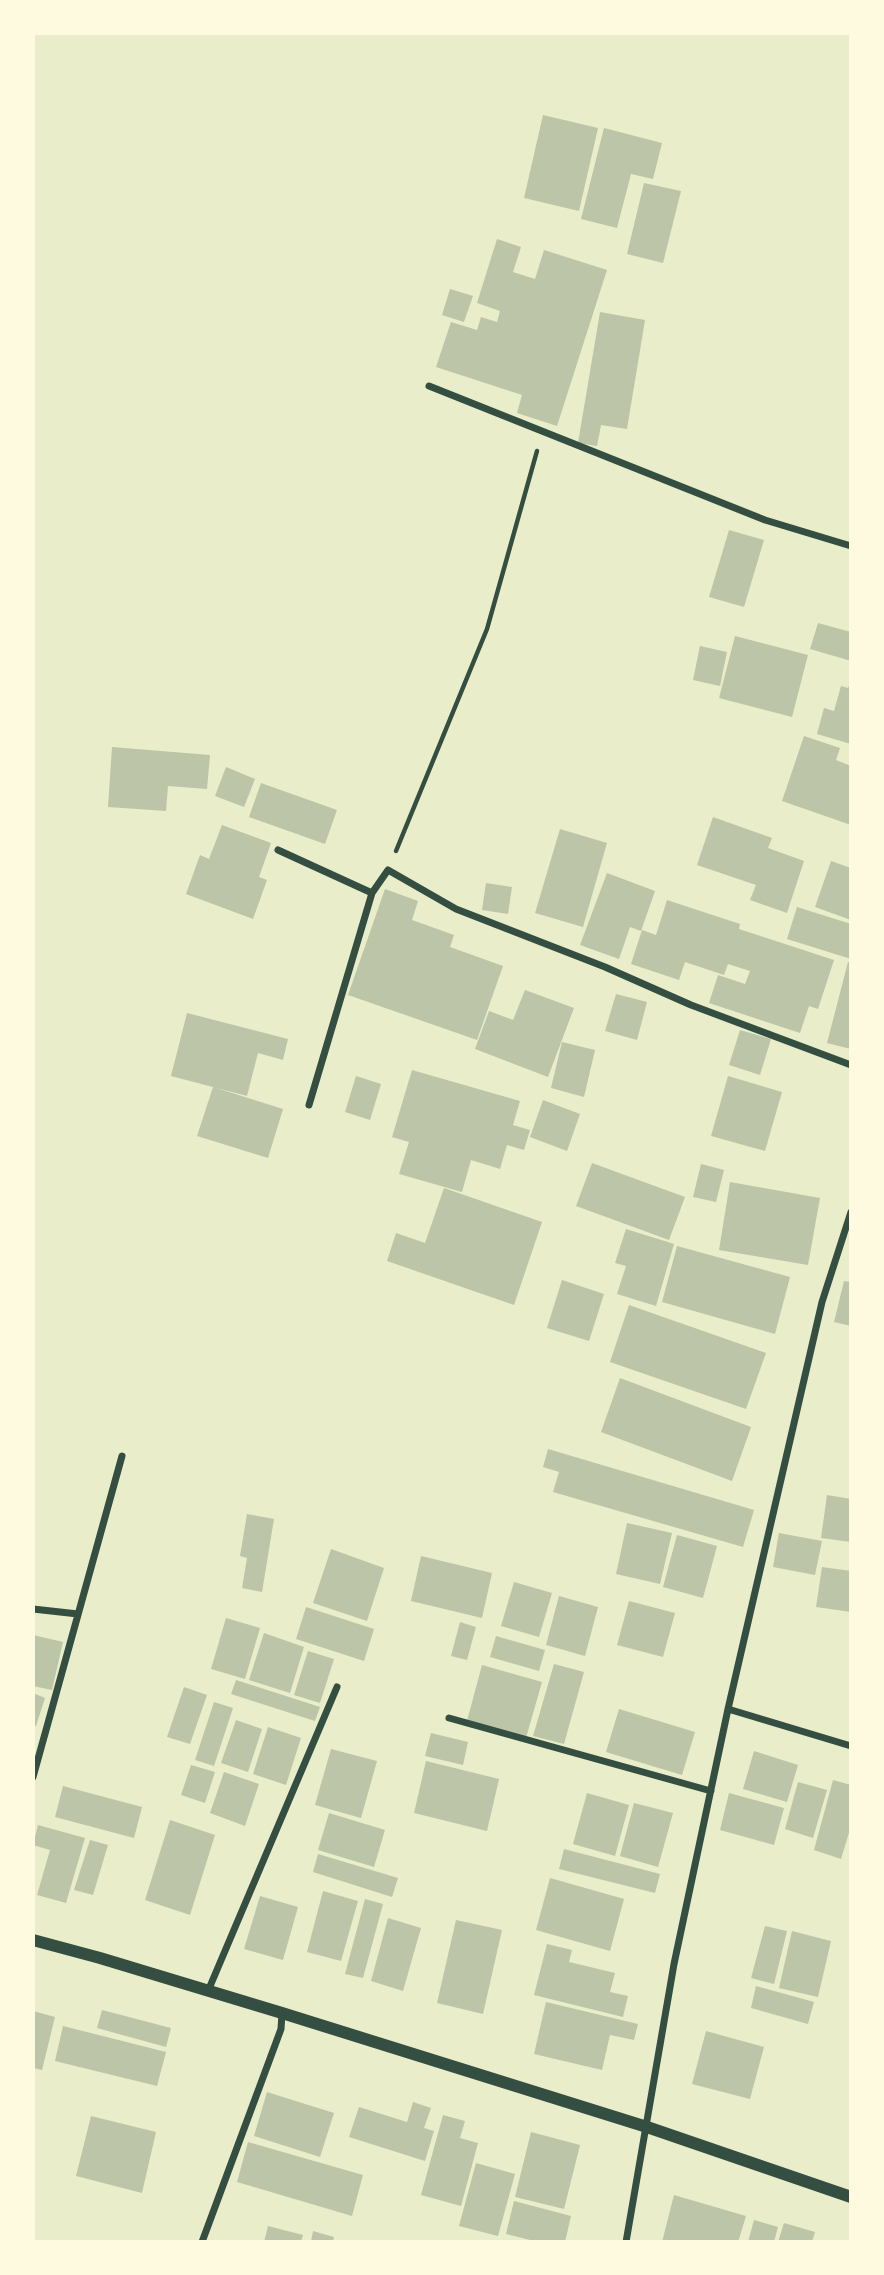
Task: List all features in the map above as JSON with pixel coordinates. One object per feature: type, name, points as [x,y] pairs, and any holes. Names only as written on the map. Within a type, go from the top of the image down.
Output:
[{"type":"street","points":[[429,386],[765,520],[851,546]]},
{"type":"street","points":[[278,850],[372,893]]},
{"type":"street","points":[[309,1105],[372,893],[388,870],[456,909],[605,967],[691,1005],[851,1065]]},
{"type":"street","points":[[626,2242],[674,1964],[728,1709],[822,1302],[851,1212]]},
{"type":"street","points":[[33,1777],[122,1456]]},
{"type":"street","points":[[33,1609],[78,1614]]},
{"type":"street","points":[[208,1990],[337,1687]]},
{"type":"street","points":[[728,1709],[851,1746]]},
{"type":"street","points":[[449,1718],[712,1791]]},
{"type":"street","points":[[33,1940],[282,2012],[647,2127],[851,2197]]},
{"type":"street","points":[[202,2242],[281,2029],[282,2012]]},
{"type":"path","points":[[388,870],[487,629],[543,430]]},
{"type":"building","points":[[543,115],[598,128],[579,211],[524,198]]},
{"type":"building","points":[[604,128],[662,143],[653,179],[631,174],[617,228],[581,219]]},
{"type":"building","points":[[644,183],[681,191],[663,263],[627,254]]},
{"type":"building","points":[[497,239],[521,247],[513,272],[535,279],[544,250],[607,270],[557,426],[517,413],[522,395],[436,367],[451,322],[477,330],[481,317],[497,322],[500,311],[477,303]]},
{"type":"building","points":[[450,289],[473,296],[464,322],[442,315]]},
{"type":"building","points":[[600,312],[645,320],[627,429],[601,425],[597,446],[578,443]]},
{"type":"building","points":[[729,530],[764,540],[744,607],[709,597]]},
{"type":"building","points":[[818,623],[851,632],[851,661],[810,649]]},
{"type":"building","points":[[735,636],[808,655],[792,717],[719,698]]},
{"type":"building","points":[[700,646],[727,652],[720,686],[693,680]]},
{"type":"building","points":[[851,681],[851,744],[817,734],[824,708],[834,711],[841,686],[848,688]]},
{"type":"building","points":[[804,736],[840,748],[836,760],[851,766],[851,825],[782,801]]},
{"type":"building","points":[[112,747],[210,755],[207,789],[168,786],[166,811],[108,807]]},
{"type":"building","points":[[226,767],[255,779],[244,807],[215,796]]},
{"type":"building","points":[[261,783],[337,810],[325,844],[249,817]]},
{"type":"building","points":[[713,817],[772,838],[768,848],[804,861],[787,913],[750,900],[756,885],[697,865]]},
{"type":"building","points":[[222,825],[271,843],[259,877],[267,880],[253,919],[186,894],[200,855],[209,859]]},
{"type":"building","points":[[560,829],[607,843],[583,927],[535,913]]},
{"type":"building","points":[[831,861],[851,868],[851,920],[815,907]]},
{"type":"building","points":[[607,873],[655,891],[641,931],[630,927],[619,959],[580,945]]},
{"type":"building","points":[[486,883],[512,887],[508,914],[482,910]]},
{"type":"building","points":[[385,889],[418,901],[412,920],[454,935],[450,947],[503,966],[477,1040],[348,995]]},
{"type":"building","points":[[667,900],[740,924],[739,929],[834,960],[818,1009],[809,1006],[800,1033],[709,1003],[718,975],[745,984],[750,971],[728,964],[724,975],[685,962],[679,980],[631,964],[642,930],[656,935]]},
{"type":"building","points":[[797,907],[851,924],[851,959],[787,939]]},
{"type":"building","points":[[848,962],[851,963],[851,1049],[827,1043]]},
{"type":"building","points":[[525,990],[574,1008],[548,1077],[475,1049],[489,1011],[513,1020]]},
{"type":"building","points":[[616,994],[647,1002],[637,1040],[605,1031]]},
{"type":"building","points":[[187,1013],[288,1039],[283,1060],[258,1053],[247,1096],[171,1076]]},
{"type":"building","points":[[740,1030],[771,1039],[760,1075],[729,1065]]},
{"type":"building","points":[[562,1042],[595,1050],[584,1097],[551,1088]]},
{"type":"building","points":[[412,1070],[520,1101],[513,1125],[530,1130],[524,1150],[507,1145],[500,1169],[471,1160],[462,1192],[399,1174],[409,1142],[392,1137]]},
{"type":"building","points":[[356,1076],[381,1084],[370,1120],[345,1112]]},
{"type":"building","points":[[728,1076],[782,1092],[765,1151],[711,1136]]},
{"type":"building","points":[[213,1087],[283,1109],[268,1158],[197,1136]]},
{"type":"building","points":[[543,1100],[580,1114],[567,1151],[530,1137]]},
{"type":"building","points":[[592,1163],[685,1197],[669,1240],[576,1206]]},
{"type":"building","points":[[701,1164],[724,1170],[716,1202],[693,1197]]},
{"type":"building","points":[[730,1182],[820,1198],[808,1265],[719,1250]]},
{"type":"building","points":[[444,1188],[542,1222],[514,1305],[387,1261],[396,1233],[425,1243]]},
{"type":"building","points":[[626,1229],[674,1244],[656,1306],[617,1294],[626,1266],[615,1263]]},
{"type":"building","points":[[677,1246],[790,1277],[775,1334],[662,1302]]},
{"type":"building","points":[[562,1280],[604,1294],[589,1341],[547,1328]]},
{"type":"building","points":[[844,1281],[851,1282],[851,1326],[834,1322]]},
{"type":"building","points":[[629,1305],[766,1353],[746,1409],[610,1362]]},
{"type":"building","points":[[620,1378],[751,1427],[732,1481],[601,1432]]},
{"type":"building","points":[[548,1449],[754,1510],[743,1547],[553,1492],[559,1472],[543,1467]]},
{"type":"building","points":[[827,1495],[851,1499],[851,1542],[821,1538]]},
{"type":"building","points":[[247,1514],[274,1519],[262,1592],[242,1588],[247,1558],[240,1556]]},
{"type":"building","points":[[627,1523],[672,1533],[660,1584],[616,1574]]},
{"type":"building","points":[[779,1533],[822,1541],[815,1575],[773,1567]]},
{"type":"building","points":[[677,1535],[717,1546],[703,1598],[663,1587]]},
{"type":"building","points":[[331,1549],[384,1568],[367,1621],[313,1603]]},
{"type":"building","points":[[421,1556],[492,1573],[482,1618],[411,1601]]},
{"type":"building","points":[[822,1567],[851,1571],[851,1612],[816,1607]]},
{"type":"building","points":[[514,1582],[552,1593],[539,1637],[501,1626]]},
{"type":"building","points":[[559,1596],[598,1607],[585,1656],[546,1645]]},
{"type":"building","points":[[629,1601],[675,1613],[663,1657],[617,1645]]},
{"type":"building","points":[[306,1607],[374,1629],[364,1661],[296,1639]]},
{"type":"building","points":[[226,1618],[260,1628],[245,1679],[211,1669]]},
{"type":"building","points":[[460,1622],[476,1627],[467,1660],[451,1656]]},
{"type":"building","points":[[264,1633],[304,1647],[290,1693],[249,1680]]},
{"type":"building","points":[[33,1635],[63,1642],[52,1690],[33,1686]]},
{"type":"building","points":[[496,1636],[545,1650],[539,1671],[490,1657]]},
{"type":"building","points":[[308,1651],[334,1659],[320,1703],[294,1695]]},
{"type":"building","points":[[554,1664],[584,1672],[564,1744],[533,1736]]},
{"type":"building","points":[[482,1665],[542,1682],[526,1738],[467,1721]]},
{"type":"building","points":[[236,1680],[320,1707],[315,1721],[231,1694]]},
{"type":"building","points":[[184,1687],[207,1695],[190,1744],[167,1737]]},
{"type":"building","points":[[33,1693],[45,1698],[36,1726],[33,1725]]},
{"type":"building","points":[[214,1702],[233,1708],[214,1766],[195,1760]]},
{"type":"building","points":[[619,1709],[695,1732],[682,1775],[606,1752]]},
{"type":"building","points":[[236,1720],[262,1729],[248,1772],[221,1763]]},
{"type":"building","points":[[268,1727],[301,1738],[286,1785],[253,1774]]},
{"type":"building","points":[[431,1733],[468,1742],[463,1765],[425,1756]]},
{"type":"building","points":[[331,1749],[377,1761],[361,1818],[315,1805]]},
{"type":"building","points":[[754,1751],[798,1765],[787,1802],[743,1789]]},
{"type":"building","points":[[426,1761],[499,1779],[487,1831],[414,1813]]},
{"type":"building","points":[[191,1765],[215,1772],[205,1803],[181,1795]]},
{"type":"building","points":[[224,1772],[259,1784],[245,1826],[210,1813]]},
{"type":"building","points":[[833,1780],[851,1785],[851,1826],[841,1859],[814,1850]]},
{"type":"building","points":[[798,1782],[827,1790],[813,1838],[785,1829]]},
{"type":"building","points":[[63,1786],[142,1807],[134,1838],[55,1817]]},
{"type":"building","points":[[587,1793],[629,1805],[615,1856],[573,1844]]},
{"type":"building","points":[[729,1793],[784,1808],[774,1845],[720,1830]]},
{"type":"building","points":[[634,1803],[673,1813],[658,1867],[620,1856]]},
{"type":"building","points":[[329,1813],[385,1830],[374,1867],[318,1850]]},
{"type":"building","points":[[170,1820],[215,1835],[190,1915],[145,1900]]},
{"type":"building","points":[[38,1825],[85,1838],[66,1903],[37,1895],[50,1850],[33,1845]]},
{"type":"building","points":[[90,1840],[108,1845],[93,1895],[74,1890]]},
{"type":"building","points":[[564,1849],[660,1874],[655,1893],[559,1869]]},
{"type":"building","points":[[318,1854],[398,1878],[392,1897],[313,1872]]},
{"type":"building","points":[[550,1878],[624,1899],[610,1951],[536,1930]]},
{"type":"building","points":[[323,1891],[358,1901],[341,1961],[307,1952]]},
{"type":"building","points":[[260,1896],[298,1907],[283,1960],[244,1949]]},
{"type":"building","points":[[365,1899],[383,1904],[363,1978],[345,1974]]},
{"type":"building","points":[[388,1918],[421,1928],[403,1991],[371,1981]]},
{"type":"building","points":[[456,1920],[502,1930],[483,2014],[437,2003]]},
{"type":"building","points":[[765,1926],[787,1931],[774,1984],[751,1978]]},
{"type":"building","points":[[792,1931],[831,1941],[818,1997],[779,1988]]},
{"type":"building","points":[[547,1944],[572,1950],[569,1962],[615,1973],[610,1992],[628,1996],[623,2017],[534,1995]]},
{"type":"building","points":[[756,1986],[814,2002],[808,2024],[751,2008]]},
{"type":"building","points":[[546,2002],[638,2024],[634,2040],[610,2035],[602,2070],[534,2054]]},
{"type":"building","points":[[102,2010],[171,2028],[166,2047],[97,2028]]},
{"type":"building","points":[[33,2011],[55,2017],[42,2070],[33,2068]]},
{"type":"building","points":[[63,2026],[166,2052],[157,2086],[55,2061]]},
{"type":"building","points":[[706,2031],[764,2047],[750,2099],[692,2084]]},
{"type":"building","points":[[267,2092],[334,2113],[320,2157],[254,2136]]},
{"type":"building","points":[[413,2102],[431,2108],[424,2128],[434,2131],[425,2161],[349,2137],[359,2107],[407,2122]]},
{"type":"building","points":[[443,2115],[465,2121],[460,2138],[478,2143],[461,2206],[421,2195]]},
{"type":"building","points":[[91,2116],[156,2132],[142,2193],[76,2176]]},
{"type":"building","points":[[531,2132],[580,2145],[564,2209],[515,2197]]},
{"type":"building","points":[[248,2142],[363,2175],[352,2216],[237,2182]]},
{"type":"building","points":[[476,2163],[515,2174],[498,2236],[459,2226]]},
{"type":"building","points":[[674,2195],[746,2216],[738,2242],[662,2242]]},
{"type":"building","points":[[514,2201],[571,2216],[565,2242],[538,2242],[506,2234]]},
{"type":"building","points":[[754,2220],[778,2227],[774,2242],[748,2242]]},
{"type":"building","points":[[784,2223],[815,2232],[812,2242],[778,2242]]},
{"type":"building","points":[[268,2226],[303,2235],[301,2242],[264,2242]]},
{"type":"building","points":[[313,2231],[334,2237],[333,2242],[311,2242]]}]
